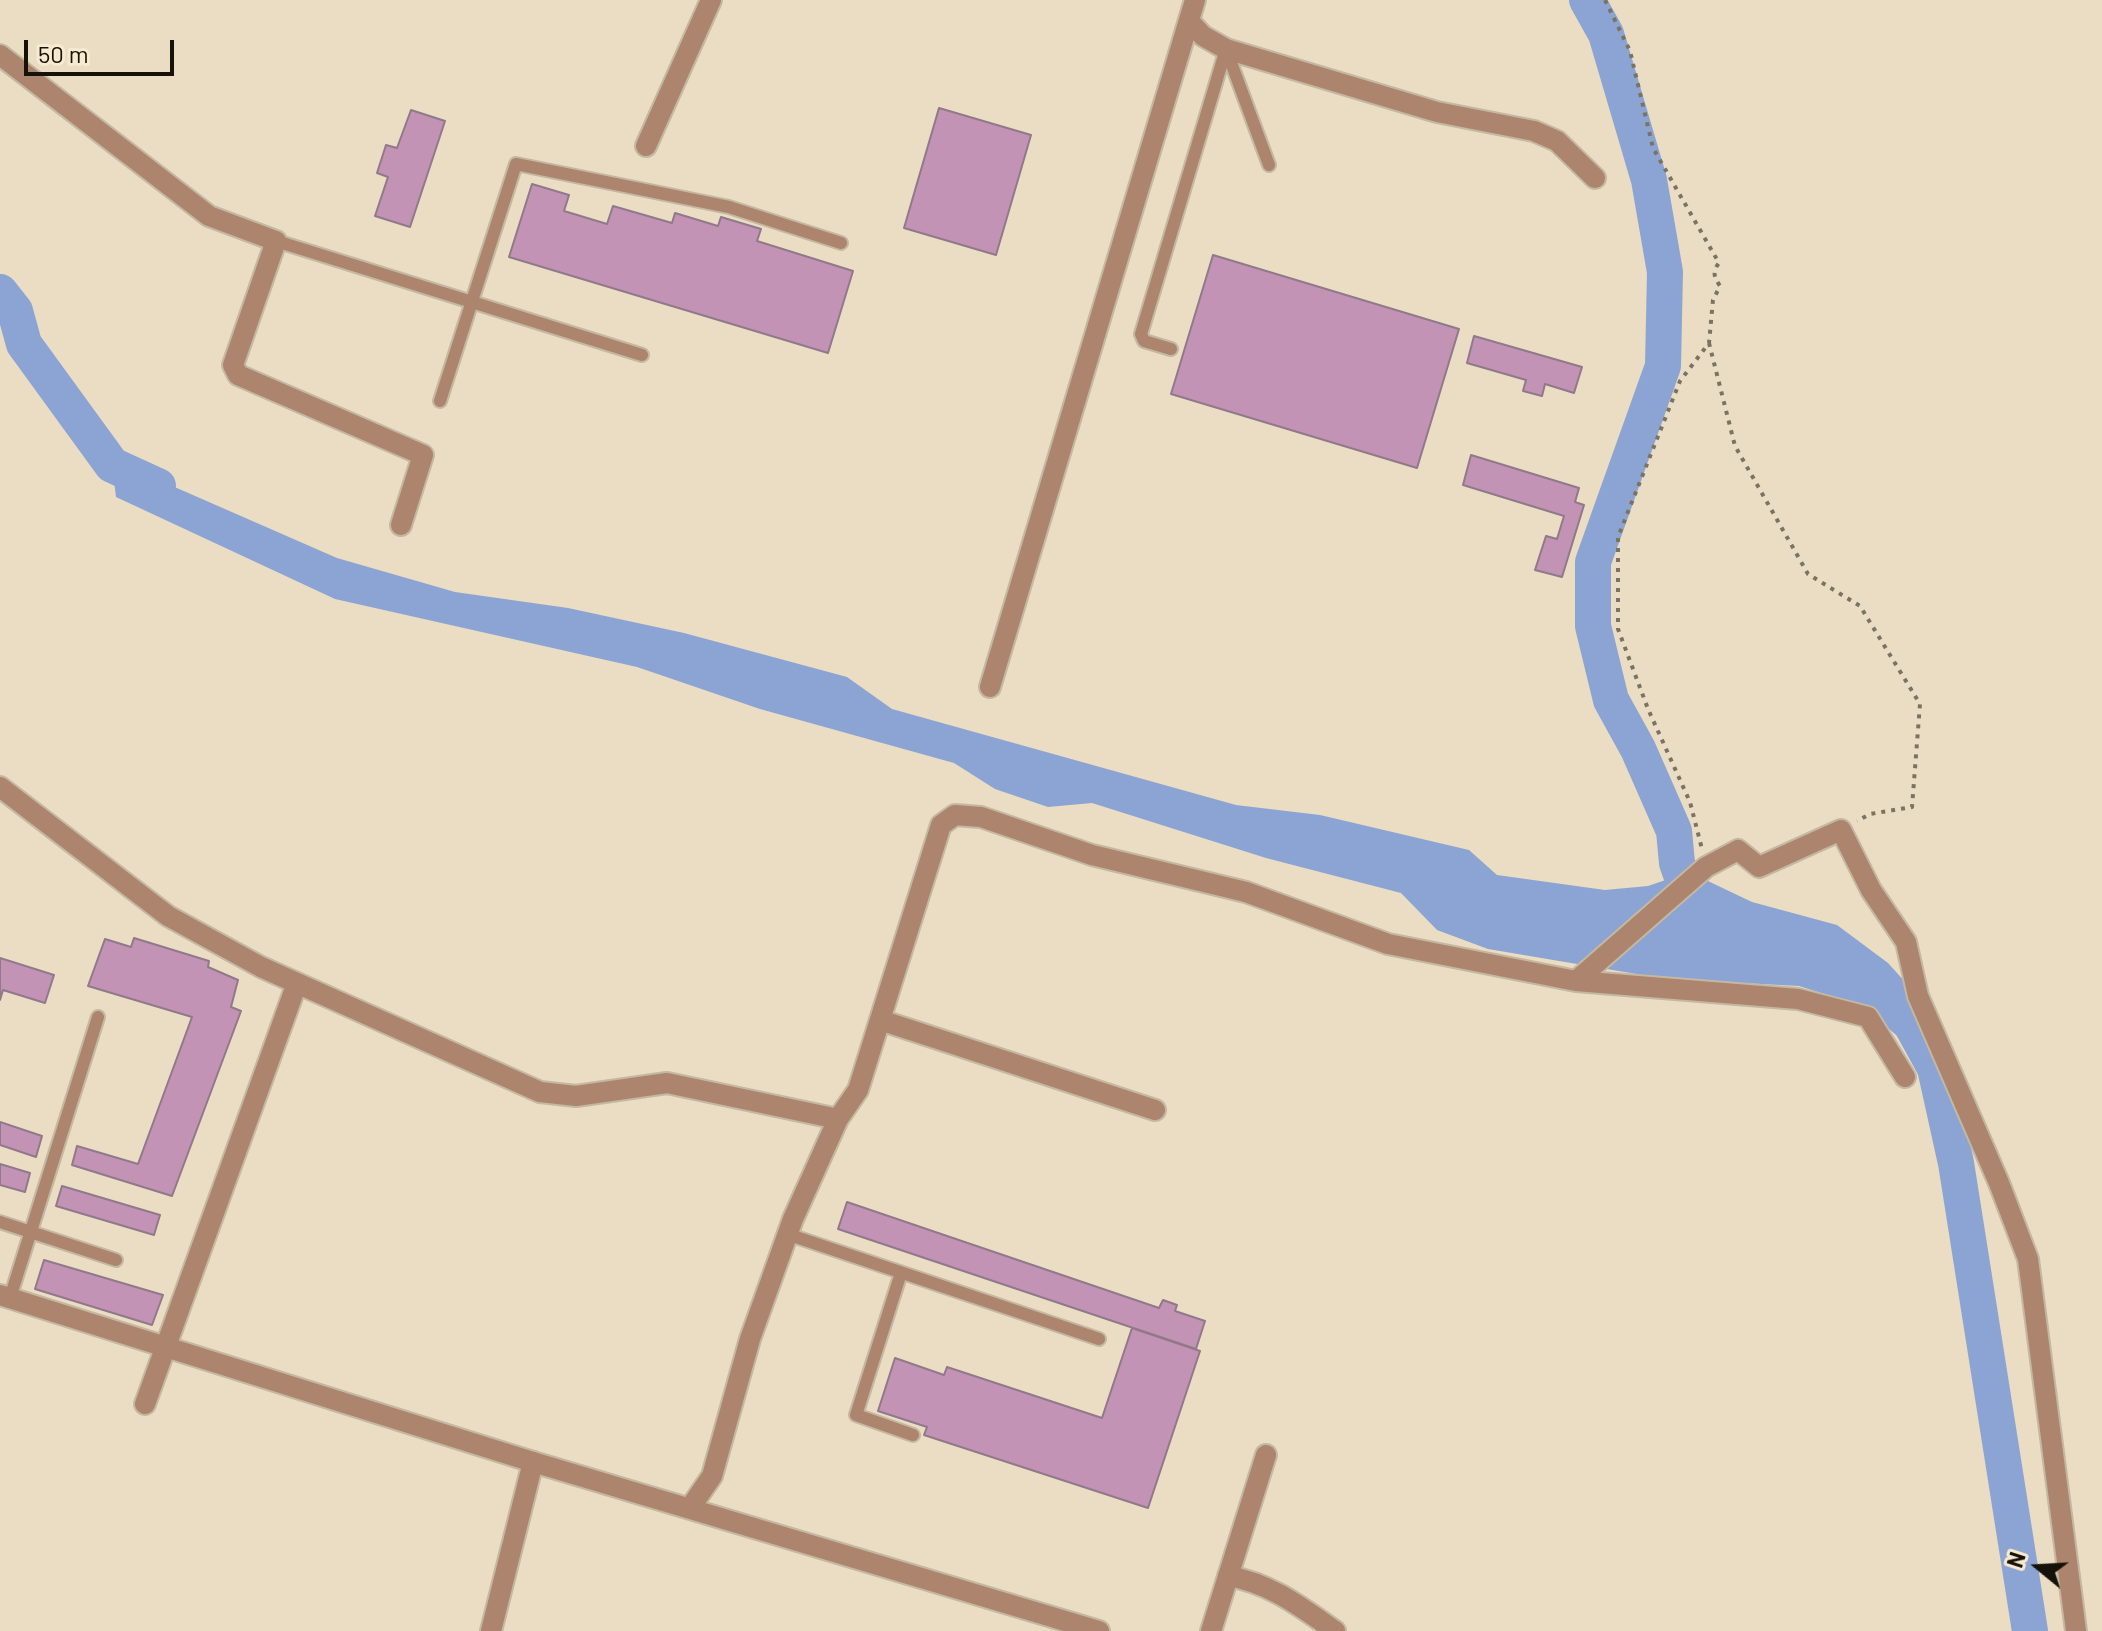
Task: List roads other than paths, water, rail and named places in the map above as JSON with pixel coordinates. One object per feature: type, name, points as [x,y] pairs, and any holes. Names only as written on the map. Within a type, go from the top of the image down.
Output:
[{"type":"street","points":[[646,146],[711,0]]},
{"type":"street","points":[[990,687],[1195,0]]},
{"type":"street","points":[[1189,21],[1203,36],[1226,49],[1437,112],[1534,131],[1557,141],[1595,178]]},
{"type":"street","points":[[0,55],[209,216],[276,241],[233,365],[238,375],[423,455],[401,525]]},
{"type":"street","points":[[0,787],[168,916],[297,983],[540,1092],[576,1096],[667,1083],[838,1119]]},
{"type":"street","points":[[690,1508],[712,1476],[750,1339],[787,1234],[838,1119],[858,1090],[941,825],[955,815],[981,817],[1092,855],[1246,892],[1388,944],[1582,976],[1798,999],[1868,1017],[1905,1077]]},
{"type":"street","points":[[1582,976],[1706,867],[1738,850],[1759,867],[1841,830],[1871,890],[1906,942],[1918,996],[1999,1183],[2028,1259],[2076,1631]]},
{"type":"street","points":[[145,1404],[297,983]]},
{"type":"street","points":[[880,1020],[1155,1110]]},
{"type":"street","points":[[5,1296],[533,1462],[1099,1631]]},
{"type":"street","points":[[1211,1631],[1266,1455]]},
{"type":"street","points":[[491,1631],[533,1462]]},
{"type":"street","points":[[1228,1576],[1253,1580],[1287,1597],[1335,1631]]},
{"type":"lane","points":[[1226,49],[1269,165]]},
{"type":"lane","points":[[1171,349],[1144,341],[1141,334],[1226,49]]},
{"type":"lane","points":[[440,401],[516,164],[729,207],[841,243]]},
{"type":"lane","points":[[276,241],[642,355]]},
{"type":"lane","points":[[5,1296],[30,1232],[98,1017]]},
{"type":"lane","points":[[0,1222],[116,1260]]},
{"type":"lane","points":[[787,1234],[1099,1339]]},
{"type":"lane","points":[[901,1273],[856,1415],[913,1435]]},
{"type":"water","points":[[112,465],[138,471],[337,558],[455,592],[568,608],[684,633],[847,677],[892,709],[1236,805],[1320,815],[1469,850],[1497,875],[1605,890],[1648,886],[1689,872],[1752,902],[1837,925],[1888,963],[1907,984],[1935,1068],[1862,1006],[1799,986],[1666,979],[1488,949],[1437,930],[1401,893],[1266,858],[1092,803],[1048,807],[995,789],[954,763],[760,709],[637,667],[335,599],[116,497]]},
{"type":"waterway","points":[[1587,0],[1606,34],[1649,180],[1665,272],[1663,366],[1593,562],[1593,626],[1611,700],[1638,749],[1674,831],[1677,863],[1688,894],[1710,912]]},
{"type":"waterway","points":[[0,292],[15,311],[24,344],[112,465],[158,486]]},
{"type":"waterway","points":[[1912,1026],[1935,1068],[1956,1163],[2030,1631]]}]
